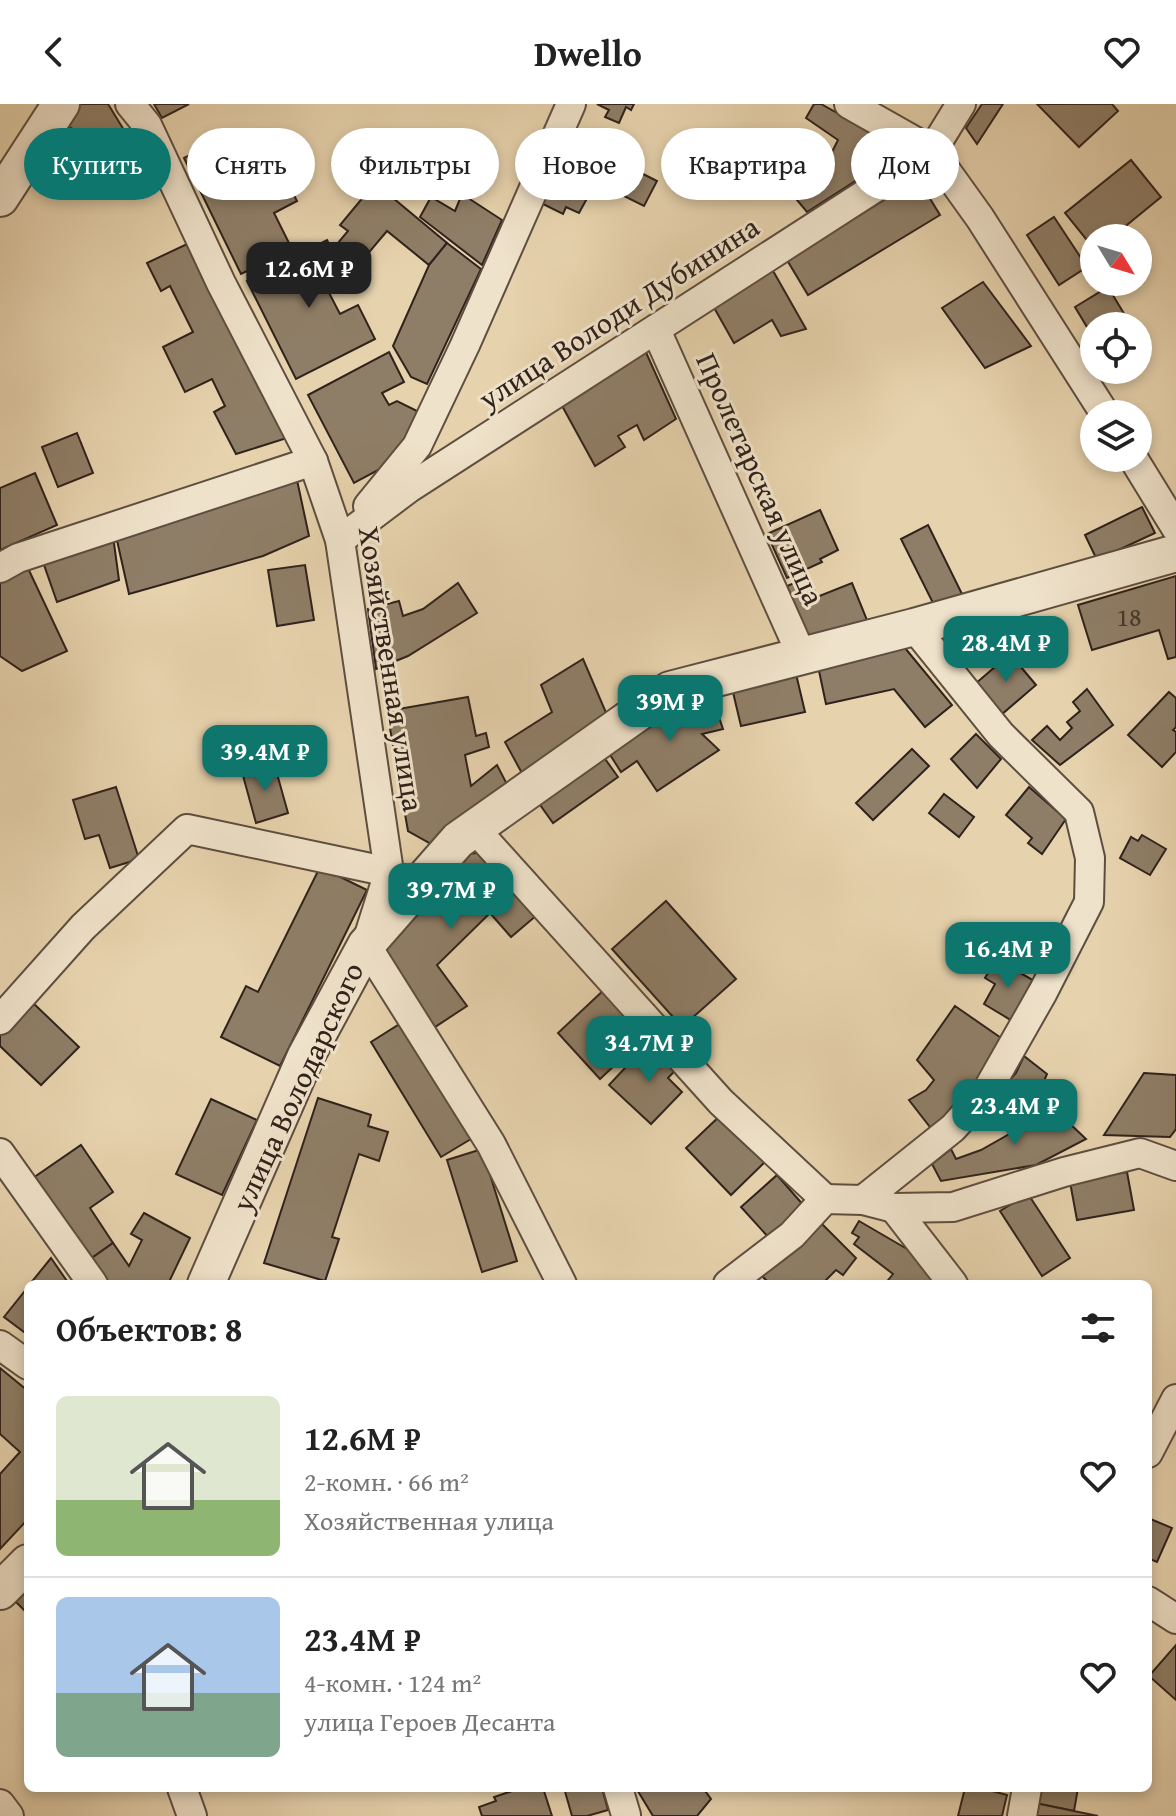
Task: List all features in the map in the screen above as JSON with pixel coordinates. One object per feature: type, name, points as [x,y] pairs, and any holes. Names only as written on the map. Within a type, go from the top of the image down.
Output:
[{"type":"street","points":[[0,198],[61,104]]},
{"type":"street","name":"Хозяйственная улица","points":[[130,104],[147,125],[221,283],[313,461],[340,540],[389,872],[366,945]]},
{"type":"street","points":[[340,540],[417,446],[571,104]]},
{"type":"street","points":[[849,104],[891,128]]},
{"type":"street","name":"улица Володи Дубинина","points":[[946,128],[961,104]]},
{"type":"street","points":[[959,189],[1096,400]]},
{"type":"street","name":"улица Володи Дубинина","points":[[340,540],[409,488],[856,200]]},
{"type":"street","name":"Пролетарская улица","points":[[656,330],[802,656]]},
{"type":"street","points":[[0,568],[18,558],[313,461]]},
{"type":"street","points":[[1142,472],[1176,528]]},
{"type":"street","name":"улица Володарского","points":[[208,1280],[306,1056],[366,945],[458,840],[670,690],[914,627],[1176,553]]},
{"type":"street","points":[[863,1200],[953,1128],[988,1089],[1089,902],[1090,858],[1079,812],[1001,735],[914,627]]},
{"type":"street","points":[[0,1020],[83,927],[187,829],[389,872]]},
{"type":"street","points":[[475,829],[721,1102],[825,1199],[863,1200],[894,1208],[953,1207],[1064,1172],[1140,1153],[1176,1166]]},
{"type":"street","points":[[366,945],[491,1144],[560,1280]]},
{"type":"street","points":[[0,1153],[90,1280]]},
{"type":"street","points":[[733,1280],[792,1235],[825,1199]]},
{"type":"street","points":[[894,1208],[950,1280]]},
{"type":"street","points":[[0,1345],[24,1362]]},
{"type":"street","points":[[1152,1445],[1176,1399]]},
{"type":"street","points":[[0,1591],[24,1567]]},
{"type":"street","points":[[1152,1604],[1176,1619]]},
{"type":"street","points":[[183,1792],[192,1816]]},
{"type":"street","points":[[1022,1816],[1026,1792]]},
{"type":"street","points":[[0,1804],[9,1816]]},
{"type":"building","points":[[80,104],[108,104],[123,128],[71,128],[68,126]]},
{"type":"building","points":[[154,104],[189,104],[162,118]]},
{"type":"building","points":[[597,104],[634,104],[631,110],[626,107],[619,123],[605,117],[609,110]]},
{"type":"building","points":[[814,104],[821,104],[864,128],[851,128],[851,184],[835,194],[835,146],[838,140],[835,138],[835,128],[821,128],[806,118]]},
{"type":"building","points":[[982,104],[1003,104],[977,144],[966,128]]},
{"type":"building","points":[[1037,104],[1112,104],[1118,111],[1079,147]]},
{"type":"building","points":[[1131,160],[1161,197],[1128,224],[1080,224],[1080,232],[1065,213]]},
{"type":"building","points":[[645,175],[657,181],[644,206],[632,200],[645,200]]},
{"type":"building","points":[[205,200],[296,200],[274,213],[292,249],[241,274]]},
{"type":"building","points":[[361,200],[395,200],[447,243],[429,265],[387,231],[360,263],[337,244],[348,231],[340,225]]},
{"type":"building","points":[[429,200],[436,200],[455,211],[460,200],[471,200],[502,220],[482,265],[420,217]]},
{"type":"building","points":[[545,200],[586,200],[579,213],[566,207],[563,214],[543,204]]},
{"type":"building","points":[[797,200],[826,200],[807,212]]},
{"type":"building","points":[[884,200],[931,200],[940,215],[808,295],[787,260]]},
{"type":"building","points":[[1054,217],[1080,256],[1080,272],[1059,285],[1027,235]]},
{"type":"building","points":[[327,240],[346,279],[327,289],[340,314],[358,305],[375,339],[296,379],[247,281]]},
{"type":"building","points":[[447,243],[481,269],[427,384],[411,377],[393,346],[429,265]]},
{"type":"building","points":[[187,244],[287,438],[236,454],[214,412],[225,406],[212,379],[185,392],[163,347],[193,332],[170,286],[161,291],[147,263]]},
{"type":"building","points":[[772,269],[806,329],[781,336],[772,320],[734,343],[712,304]]},
{"type":"building","points":[[983,282],[1031,346],[985,368],[942,308]]},
{"type":"building","points":[[1093,296],[1113,296],[1123,312],[1080,312],[1080,315],[1075,307]]},
{"type":"building","points":[[644,348],[676,419],[644,440],[637,425],[618,436],[625,447],[595,466],[560,402]]},
{"type":"building","points":[[389,352],[404,382],[382,393],[389,405],[397,401],[421,413],[395,461],[354,483],[308,395]]},
{"type":"building","points":[[77,433],[93,473],[58,487],[42,447]]},
{"type":"building","points":[[35,473],[57,525],[0,550],[0,488]]},
{"type":"building","points":[[297,480],[309,536],[263,556],[129,594],[116,536]]},
{"type":"building","points":[[1142,507],[1155,533],[1097,560],[1085,535]]},
{"type":"building","points":[[820,510],[838,550],[820,559],[822,562],[787,578],[767,534]]},
{"type":"building","points":[[928,525],[963,596],[936,609],[901,539]]},
{"type":"building","points":[[113,536],[119,580],[57,602],[43,562]]},
{"type":"building","points":[[26,564],[67,651],[22,671],[0,656],[0,577]]},
{"type":"building","points":[[305,565],[314,620],[277,626],[268,570]]},
{"type":"building","points":[[1176,576],[1176,657],[1168,659],[1159,630],[1092,650],[1078,605]]},
{"type":"building","points":[[809,577],[817,597],[852,583],[869,625],[809,641],[787,586]]},
{"type":"building","points":[[458,583],[477,613],[408,656],[376,669],[368,609],[399,601],[403,616],[423,609]]},
{"type":"building","points":[[905,648],[952,705],[925,727],[894,689],[826,704],[818,666]]},
{"type":"building","points":[[1010,654],[1036,685],[1001,715],[975,684]]},
{"type":"building","points":[[583,659],[607,715],[524,777],[505,742],[552,712],[541,685]]},
{"type":"building","points":[[796,674],[805,712],[741,726],[732,688]]},
{"type":"building","points":[[1087,689],[1113,725],[1060,765],[1032,740],[1047,726],[1060,740],[1072,728],[1067,722],[1080,711],[1073,702]]},
{"type":"building","points":[[1169,692],[1176,698],[1176,727],[1173,730],[1176,732],[1176,752],[1162,767],[1128,735]]},
{"type":"building","points":[[468,697],[476,736],[486,733],[489,747],[465,755],[471,786],[497,765],[511,792],[433,845],[408,831],[387,711]]},
{"type":"building","points":[[713,700],[723,729],[702,734],[719,750],[657,791],[637,761],[621,772],[607,750],[677,705]]},
{"type":"building","points":[[976,734],[1001,759],[977,788],[951,759]]},
{"type":"building","points":[[912,749],[929,766],[873,820],[856,803]]},
{"type":"building","points":[[603,756],[618,777],[553,823],[538,802]]},
{"type":"building","points":[[274,763],[288,813],[256,823],[242,772]]},
{"type":"building","points":[[116,787],[139,859],[110,868],[99,835],[85,839],[73,800]]},
{"type":"building","points":[[1029,787],[1066,819],[1042,854],[1028,843],[1032,838],[1006,815]]},
{"type":"building","points":[[944,794],[974,817],[959,837],[929,813]]},
{"type":"building","points":[[1142,835],[1166,849],[1150,875],[1120,858],[1131,837],[1138,841]]},
{"type":"building","points":[[483,852],[537,915],[511,937],[490,913],[437,965],[467,1006],[432,1029],[381,942],[469,854]]},
{"type":"building","points":[[320,867],[367,890],[280,1066],[221,1037],[246,986],[258,992]]},
{"type":"building","points":[[666,901],[736,979],[682,1027],[612,949]]},
{"type":"building","points":[[996,959],[1036,982],[1014,1022],[984,1004],[995,984],[985,978]]},
{"type":"building","points":[[606,988],[649,1033],[600,1079],[558,1033]]},
{"type":"building","points":[[31,1001],[79,1047],[41,1085],[0,1046],[0,1032]]},
{"type":"building","points":[[955,1006],[1004,1040],[953,1118],[933,1131],[909,1100],[926,1090],[934,1080],[917,1060]]},
{"type":"building","points":[[406,1020],[476,1136],[441,1157],[371,1042]]},
{"type":"building","points":[[664,1045],[682,1063],[668,1078],[682,1092],[651,1124],[609,1085],[640,1052],[649,1061]]},
{"type":"building","points":[[1024,1056],[1047,1074],[1040,1090],[1026,1105],[1003,1087],[1016,1073]]},
{"type":"building","points":[[1144,1073],[1176,1075],[1176,1129],[1170,1137],[1104,1135]]},
{"type":"building","points":[[318,1098],[371,1115],[368,1126],[388,1132],[379,1161],[359,1154],[332,1237],[339,1239],[325,1280],[264,1263]]},
{"type":"building","points":[[211,1099],[257,1120],[222,1195],[176,1174]]},
{"type":"building","points":[[1047,1102],[1086,1139],[1036,1165],[941,1181],[932,1164],[951,1149],[956,1159],[981,1150],[1011,1133]]},
{"type":"building","points":[[723,1113],[767,1160],[731,1195],[686,1148]]},
{"type":"building","points":[[81,1145],[113,1192],[90,1208],[113,1243],[89,1260],[33,1178]]},
{"type":"building","points":[[482,1149],[517,1261],[482,1272],[447,1160]]},
{"type":"building","points":[[1127,1172],[1134,1210],[1077,1220],[1070,1182]]},
{"type":"building","points":[[777,1175],[805,1207],[770,1239],[741,1207]]},
{"type":"building","points":[[1028,1194],[1070,1258],[1042,1276],[1000,1211]]},
{"type":"building","points":[[144,1213],[190,1238],[170,1280],[103,1280],[89,1260],[113,1243],[129,1266],[142,1240],[131,1234]]},
{"type":"building","points":[[859,1221],[907,1249],[940,1280],[888,1280],[893,1274],[854,1244],[859,1237],[852,1233]]},
{"type":"building","points":[[820,1222],[856,1258],[843,1275],[836,1270],[826,1280],[766,1280],[762,1276]]},
{"type":"building","points":[[51,1258],[66,1280],[33,1280]]},
{"type":"building","points":[[24,1292],[24,1332],[4,1317]]},
{"type":"building","points":[[0,1368],[24,1388],[24,1523],[0,1549],[0,1474],[20,1452],[0,1434]]},
{"type":"building","points":[[1152,1520],[1172,1528],[1157,1562],[1152,1560]]},
{"type":"building","points":[[24,1584],[24,1610],[11,1597]]},
{"type":"building","points":[[1176,1645],[1176,1700],[1152,1679],[1152,1673]]},
{"type":"building","points":[[509,1792],[544,1792],[552,1816],[482,1816],[479,1807],[496,1801],[494,1797]]},
{"type":"building","points":[[565,1792],[603,1792],[608,1810],[587,1816],[572,1816]]},
{"type":"building","points":[[638,1792],[706,1792],[711,1799],[697,1816],[653,1816]]},
{"type":"building","points":[[964,1792],[1007,1795],[1002,1816],[958,1816]]},
{"type":"building","points":[[1037,1792],[1077,1792],[1074,1811],[1035,1803]]},
{"type":"building","points":[[1035,1803],[1098,1816],[1033,1816]]}]
